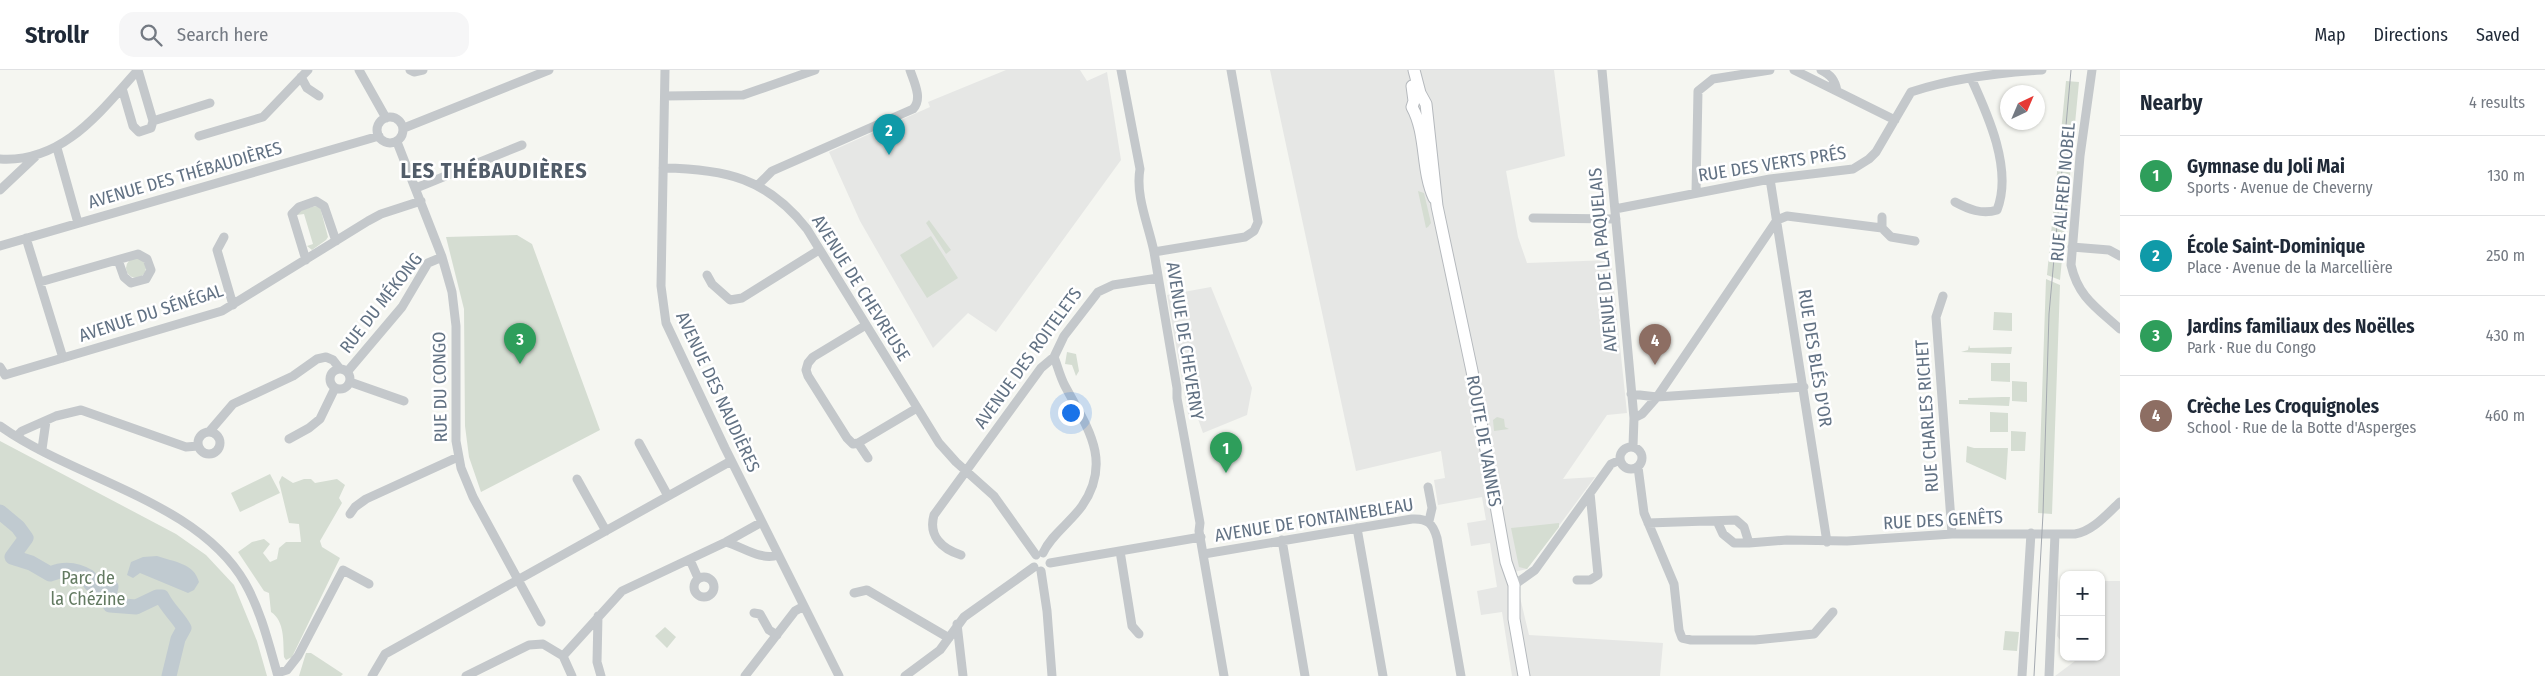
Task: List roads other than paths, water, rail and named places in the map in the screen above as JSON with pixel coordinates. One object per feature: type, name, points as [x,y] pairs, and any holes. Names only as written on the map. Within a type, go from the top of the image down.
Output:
[{"type":"main road","name":"ROUTE DE VANNES","points":[[1408,70],[1419,105]]},
{"type":"main road","name":"ROUTE DE VANNES","points":[[1414,70],[1419,105],[1417,116],[1430,189],[1438,206],[1472,371],[1504,554],[1514,585],[1514,619],[1524,676]]},
{"type":"street","points":[[0,159],[35,157],[57,148],[77,134],[138,70]]},
{"type":"street","points":[[122,88],[133,126],[139,132],[151,128],[153,121],[138,70]]},
{"type":"street","points":[[199,136],[263,117],[308,70]]},
{"type":"street","points":[[359,70],[386,118]]},
{"type":"street","points":[[410,70],[414,72],[423,70]]},
{"type":"street","points":[[404,128],[549,70]]},
{"type":"street","name":"AVENUE DES NAUDIÈRES","points":[[665,70],[661,286],[664,317],[669,334],[840,676]]},
{"type":"street","points":[[665,96],[743,95],[815,70]]},
{"type":"street","points":[[758,185],[772,171],[912,109],[917,104],[918,97],[910,70]]},
{"type":"street","name":"AVENUE DE CHEVERNY","points":[[1121,70],[1140,169],[1138,180],[1149,238],[1154,252],[1224,676]]},
{"type":"street","points":[[1154,252],[1245,237],[1258,222],[1231,70]]},
{"type":"street","name":"AVENUE DE LA PAQUELAIS","points":[[1602,70],[1634,418],[1633,446]]},
{"type":"street","points":[[1696,192],[1698,90],[1713,78],[1770,70]]},
{"type":"street","points":[[1794,70],[1895,120]]},
{"type":"street","name":"RUE DES VERTS PRÉS","points":[[1615,209],[1770,179],[1853,169],[1870,159],[1911,92],[1932,85],[1971,78],[2042,70]]},
{"type":"street","name":"RUE ALFRED NOBEL","points":[[2092,70],[2080,156],[2071,265],[2075,282],[2082,294],[2120,329]]},
{"type":"street","points":[[1827,71],[1835,82],[1837,91]]},
{"type":"street","points":[[301,77],[307,88],[319,96]]},
{"type":"street","points":[[1955,202],[1968,209],[1990,212],[1997,210],[2000,202],[1999,156],[1993,126],[1971,78]]},
{"type":"street","points":[[153,121],[210,104]]},
{"type":"street","points":[[386,118],[397,119],[404,128],[402,136],[397,142],[385,142],[379,136],[378,125],[386,118]]},
{"type":"street","name":"AVENUE DES THÉBAUDIÈRES","points":[[0,246],[379,136]]},
{"type":"street","name":"RUE DU CONGO","points":[[397,142],[442,257],[452,292],[455,314],[455,410],[458,457],[473,497],[541,622]]},
{"type":"street","points":[[416,188],[522,145]]},
{"type":"street","points":[[57,148],[78,223]]},
{"type":"street","points":[[0,190],[35,157]]},
{"type":"street","name":"AVENUE DE CHEVREUSE","points":[[663,168],[719,172],[758,185],[790,210],[807,229],[939,443],[994,496],[1039,554]]},
{"type":"street","name":"RUE DES BLÉS D'OR","points":[[1770,179],[1827,542]]},
{"type":"street","points":[[306,260],[292,214],[299,207],[316,201],[324,206],[336,241]]},
{"type":"street","name":"AVENUE DU SÉNÉGAL","points":[[0,367],[5,375],[222,311],[381,214],[421,202]]},
{"type":"street","points":[[1634,418],[1642,414],[1656,397],[1777,220],[1788,216],[1882,228],[1890,237],[1915,242]]},
{"type":"street","points":[[1882,217],[1882,228]]},
{"type":"street","points":[[1533,218],[1616,219]]},
{"type":"street","points":[[224,237],[217,250],[233,305]]},
{"type":"street","points":[[26,238],[63,358]]},
{"type":"street","points":[[2072,247],[2109,250],[2120,256]]},
{"type":"street","points":[[707,275],[712,284],[730,300],[742,298],[819,250]]},
{"type":"street","name":"RUE DU MÉKONG","points":[[210,432],[233,404],[256,394],[324,357],[333,360],[343,371],[402,307],[428,263],[442,257]]},
{"type":"street","points":[[40,282],[118,260]]},
{"type":"street","name":"AVENUE DES ROITELETS","points":[[961,554],[952,552],[935,538],[932,524],[934,515],[966,470],[1041,368],[1054,357],[1064,336],[1098,292],[1113,284],[1158,278]]},
{"type":"street","name":"RUE CHARLES RICHET","points":[[1943,296],[1936,317],[1952,534]]},
{"type":"street","points":[[866,325],[813,357],[808,363],[806,370],[847,438],[853,444],[858,443],[917,408]]},
{"type":"street","points":[[1052,676],[1047,611],[1038,569],[1033,561],[1073,518],[1086,499],[1096,471],[1096,457],[1089,430],[1064,383],[1054,357]]},
{"type":"street","points":[[343,371],[350,382],[344,389],[335,388],[331,383],[330,377],[334,372],[343,371]]},
{"type":"street","name":"RUE DU MÉKONG","points":[[350,382],[404,401]]},
{"type":"street","points":[[1631,394],[1656,397],[1804,387]]},
{"type":"street","points":[[289,439],[309,428],[320,419],[335,388]]},
{"type":"street","points":[[17,436],[22,431],[65,413],[81,410],[186,447],[198,446]]},
{"type":"street","points":[[42,449],[46,421]]},
{"type":"street","points":[[0,426],[173,516],[212,542],[236,568],[246,584],[259,615],[277,675],[286,670],[298,656],[343,570],[369,584]]},
{"type":"street","points":[[210,432],[220,440],[216,452],[205,454],[198,446],[202,435],[210,432]]},
{"type":"street","points":[[639,443],[668,496]]},
{"type":"street","points":[[858,443],[868,458]]},
{"type":"street","points":[[1620,460],[1622,450],[1633,446],[1639,450],[1642,457],[1638,466],[1643,506],[1648,523],[1674,584],[1679,630],[1682,638],[1691,640],[1756,640],[1814,634],[1834,612]]},
{"type":"street","points":[[350,514],[355,507],[366,499],[458,457]]},
{"type":"street","points":[[372,676],[384,654],[518,581],[731,460]]},
{"type":"street","points":[[1514,585],[1535,570],[1611,464],[1620,460]]},
{"type":"street","points":[[1620,460],[1627,468],[1638,466]]},
{"type":"street","points":[[577,479],[606,531]]},
{"type":"street","name":"AVENUE DE FONTAINEBLEAU","points":[[1428,487],[1432,508],[1429,521],[1437,538],[1461,676]]},
{"type":"street","points":[[1577,580],[1590,580],[1598,575],[1590,493]]},
{"type":"street","points":[[2049,676],[2058,534],[2083,532],[2120,502]]},
{"type":"street","name":"AVENUE DE FONTAINEBLEAU","points":[[1204,554],[1412,519],[1429,521]]},
{"type":"street","name":"RUE DES GENÊTS","points":[[1717,520],[1723,534],[1734,543],[1787,540],[1827,542],[1952,534],[2058,534]]},
{"type":"street","points":[[1648,523],[1736,520],[1744,527],[1750,543]]},
{"type":"street","points":[[563,656],[622,591],[690,560],[762,522]]},
{"type":"street","points":[[1357,528],[1383,676]]},
{"type":"street","points":[[739,546],[744,532]]},
{"type":"street","points":[[2022,676],[2031,533]]},
{"type":"street","points":[[905,676],[946,642],[957,624],[964,617],[1038,569],[1046,569],[1050,563],[1201,537]]},
{"type":"street","points":[[1282,540],[1306,676]]},
{"type":"street","points":[[726,542],[767,557],[778,555]]},
{"type":"street","points":[[1120,551],[1132,626],[1139,634]]},
{"type":"street","points":[[1039,554],[1048,557],[1050,563]]},
{"type":"street","points":[[690,560],[698,578]]},
{"type":"street","points":[[854,593],[867,590],[960,650]]},
{"type":"street","points":[[745,676],[795,611],[804,606]]},
{"type":"street","points":[[754,613],[760,614],[769,630],[777,634]]},
{"type":"street","points":[[598,616],[598,662],[600,676]]},
{"type":"street","points":[[957,624],[963,676]]},
{"type":"street","points":[[466,676],[534,644],[543,644],[563,656],[572,676]]},
{"type":"waterway","points":[[0,512],[18,527],[26,538],[12,557],[31,563],[50,574],[65,570],[79,572],[89,577],[90,583],[94,587],[103,582],[111,587],[108,599],[110,605],[136,607],[157,597],[162,597],[184,628],[178,639],[169,676]]},
{"type":"tram line","points":[[2034,676],[2043,514],[2049,314],[2071,70]]},
{"type":"place","name":"École Saint-Dominique","points":[[889,155]]},
{"type":"place","name":"Jardins familiaux des Noëlles","points":[[520,364]]},
{"type":"place","name":"Crèche Les Croquignoles","points":[[1655,365]]},
{"type":"place","name":"Gymnase du Joli Mai","points":[[1226,473]]},
{"type":"district","name":"LES THÉBAUDIÈRES","points":[[494,170]]},
{"type":"park label","name":"Parc de la Chézine","points":[[88,588]]}]
